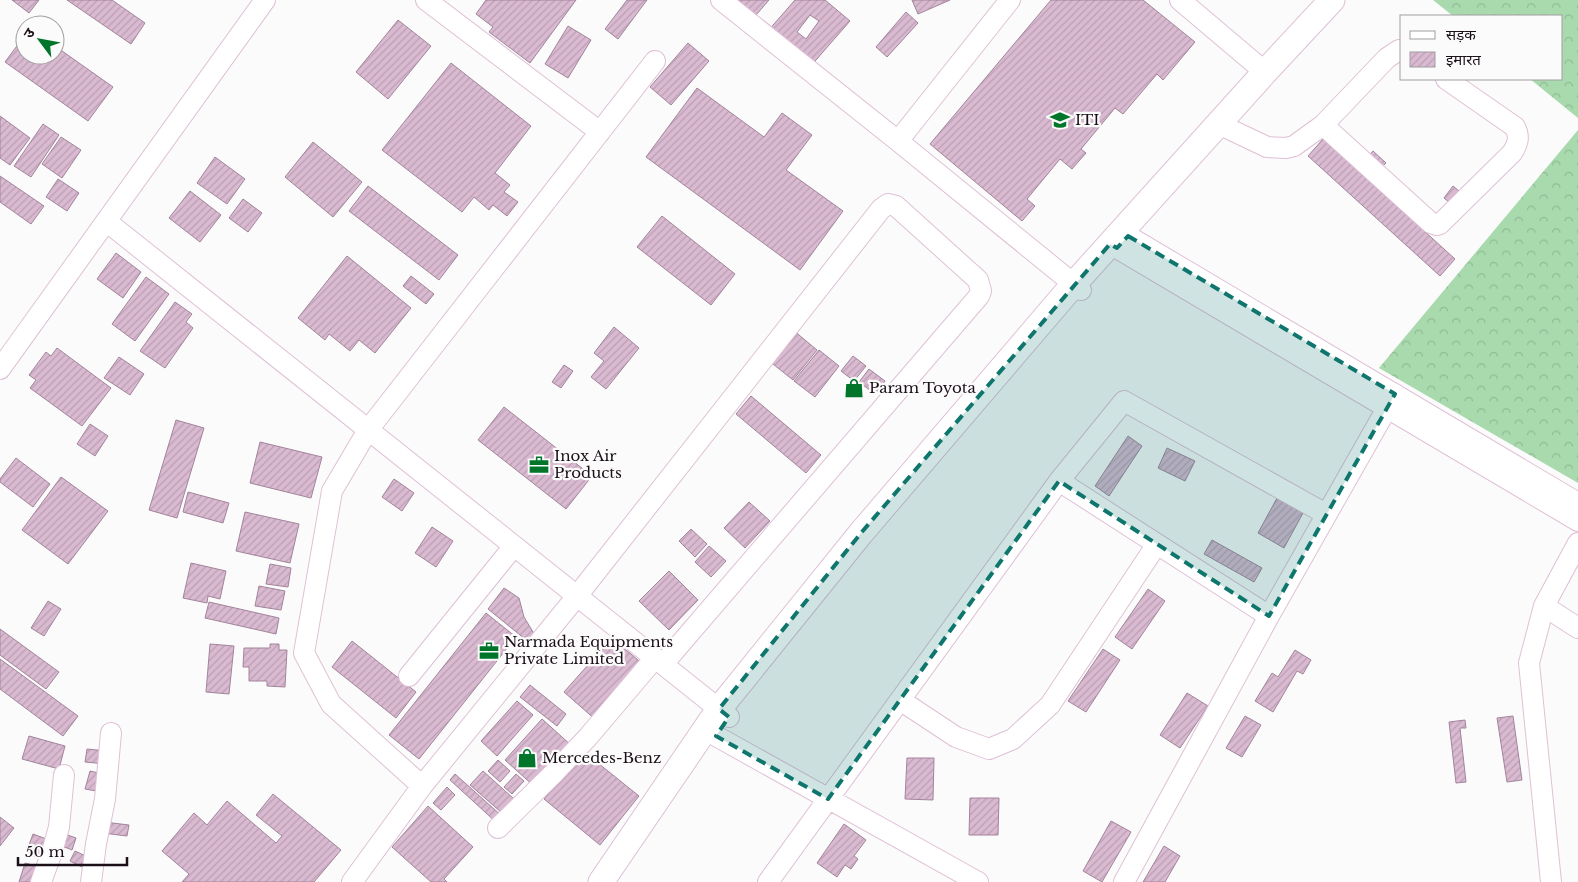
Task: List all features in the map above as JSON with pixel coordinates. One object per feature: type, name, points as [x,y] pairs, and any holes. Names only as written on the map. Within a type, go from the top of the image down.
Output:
[{"type":"main road","points":[[601,882],[721,720],[868,538],[1119,239],[1265,72],[1332,0]]},
{"type":"main road","points":[[1119,239],[1227,128],[1344,0]]},
{"type":"main road","points":[[616,882],[721,720]]},
{"type":"street","points":[[0,369],[265,0]]},
{"type":"street","points":[[426,0],[600,132]]},
{"type":"street","points":[[721,0],[1078,287]]},
{"type":"street","points":[[898,141],[1010,0]]},
{"type":"street","points":[[1180,0],[1265,72]]},
{"type":"street","points":[[1227,128],[1267,147],[1286,148],[1301,142],[1323,125],[1386,58],[1400,50]]},
{"type":"street","points":[[422,786],[331,704],[304,653],[332,491],[368,430],[656,61]]},
{"type":"street","points":[[1323,125],[1431,223],[1437,226],[1512,153],[1518,140],[1515,127],[1447,80]]},
{"type":"street","points":[[352,882],[422,786],[577,596],[881,209],[888,204],[896,206],[978,280],[982,290],[979,296],[659,661],[582,744],[498,828]]},
{"type":"street","points":[[106,221],[659,661],[721,720],[828,799],[978,882]]},
{"type":"street","points":[[1119,239],[1391,400],[1578,503]]},
{"type":"street","points":[[1124,882],[1269,616],[1391,400]]},
{"type":"street","points":[[1391,400],[1578,521]]},
{"type":"street","points":[[768,882],[1059,481],[1124,401],[1326,514]]},
{"type":"street","points":[[1059,481],[1269,616]]},
{"type":"street","points":[[1551,882],[1530,663],[1544,606],[1578,543]]},
{"type":"street","points":[[900,700],[956,737],[989,749],[1013,739],[1050,706],[1157,544]]},
{"type":"street","points":[[409,676],[514,546]]},
{"type":"street","points":[[1544,606],[1578,628]]},
{"type":"street","points":[[91,882],[105,800],[111,733]]},
{"type":"street","points":[[41,882],[59,827],[64,775]]},
{"type":"highlighted area","points":[[1128,236],[1395,394],[1269,616],[1059,481],[828,799],[716,736],[729,717],[719,709],[861,533],[1110,244],[1117,248]]},
{"type":"green space","points":[[1433,0],[1578,0],[1578,118],[1531,80],[1563,80],[1563,15],[1452,15]]},
{"type":"green space","points":[[1578,130],[1578,483],[1379,368]]},
{"type":"building","points":[[12,0],[39,0],[29,13]]},
{"type":"building","points":[[67,0],[112,0],[145,23],[131,44]]},
{"type":"building","points":[[486,0],[576,0],[530,63],[489,32],[493,27],[476,14]]},
{"type":"building","points":[[627,0],[647,0],[618,39],[605,29]]},
{"type":"building","points":[[725,0],[769,0],[750,22]]},
{"type":"building","points":[[795,0],[825,0],[850,21],[809,68],[767,32]],"holes":[[[810,15],[819,21],[806,39],[797,32]]]},
{"type":"building","points":[[912,0],[950,0],[918,14]]},
{"type":"building","points":[[1051,0],[1143,0],[1195,42],[1163,80],[1157,74],[1123,114],[1115,108],[1081,149],[1086,153],[1072,169],[1060,159],[1027,199],[1035,206],[1022,221],[930,144]]},
{"type":"building","points":[[906,12],[918,23],[887,57],[876,47]]},
{"type":"building","points":[[398,20],[431,46],[388,99],[356,72]]},
{"type":"building","points":[[568,26],[591,40],[568,78],[545,64]]},
{"type":"building","points":[[688,43],[709,61],[671,105],[650,87]]},
{"type":"building","points":[[15,48],[15,65],[65,65],[65,53],[113,87],[88,121],[5,62]]},
{"type":"building","points":[[451,63],[531,126],[495,173],[510,185],[504,192],[518,202],[507,216],[493,205],[489,210],[474,197],[462,212],[382,150]]},
{"type":"building","points":[[697,88],[764,137],[782,113],[812,135],[786,170],[843,211],[800,270],[646,157]]},
{"type":"building","points":[[0,116],[30,138],[10,165],[0,158]]},
{"type":"building","points":[[43,124],[59,135],[31,177],[14,166]]},
{"type":"building","points":[[61,137],[81,150],[62,178],[42,164]]},
{"type":"building","points":[[1323,139],[1455,259],[1440,276],[1308,156]]},
{"type":"building","points":[[313,142],[362,182],[333,217],[285,177]]},
{"type":"building","points":[[1373,151],[1386,163],[1378,171],[1366,159]]},
{"type":"building","points":[[215,157],[245,179],[227,204],[197,183]]},
{"type":"building","points":[[0,176],[44,206],[31,224],[0,202]]},
{"type":"building","points":[[58,179],[79,193],[67,211],[46,197]]},
{"type":"building","points":[[368,186],[458,255],[439,280],[349,211]]},
{"type":"building","points":[[1453,186],[1465,196],[1455,207],[1444,198]]},
{"type":"building","points":[[190,191],[221,215],[200,242],[169,218]]},
{"type":"building","points":[[243,199],[262,213],[248,232],[229,218]]},
{"type":"building","points":[[662,216],[735,274],[711,305],[637,247]]},
{"type":"building","points":[[116,253],[141,272],[123,298],[97,279]]},
{"type":"building","points":[[347,256],[411,308],[375,353],[359,340],[350,351],[329,334],[325,340],[298,318]]},
{"type":"building","points":[[411,276],[434,294],[426,304],[403,286]]},
{"type":"building","points":[[146,277],[169,294],[135,341],[112,324]]},
{"type":"building","points":[[175,302],[192,314],[186,322],[193,328],[165,368],[140,351]]},
{"type":"building","points":[[614,327],[639,348],[606,389],[591,377],[604,361],[594,353]]},
{"type":"building","points":[[793,330],[817,350],[793,380],[768,360]]},
{"type":"building","points":[[57,348],[111,388],[82,426],[30,388],[36,380],[29,375],[46,352],[51,356]]},
{"type":"building","points":[[819,350],[839,366],[815,397],[794,381]]},
{"type":"building","points":[[853,356],[866,366],[854,381],[841,371]]},
{"type":"building","points":[[119,357],[144,374],[130,395],[104,378]]},
{"type":"building","points":[[564,365],[573,371],[561,388],[552,382]]},
{"type":"building","points":[[869,369],[885,381],[875,394],[859,382]]},
{"type":"building","points":[[751,396],[821,455],[806,473],[736,414]]},
{"type":"building","points":[[504,407],[592,476],[566,509],[478,440]]},
{"type":"building","points":[[176,420],[204,428],[177,518],[149,510]]},
{"type":"building","points":[[90,424],[108,436],[95,456],[77,444]]},
{"type":"building","points":[[1128,436],[1142,446],[1109,496],[1095,486]]},
{"type":"building","points":[[260,442],[322,457],[311,498],[250,483]]},
{"type":"building","points":[[1167,448],[1195,461],[1185,481],[1158,468]]},
{"type":"building","points":[[16,458],[50,484],[33,507],[0,482],[0,479]]},
{"type":"building","points":[[61,477],[108,511],[68,564],[22,530]]},
{"type":"building","points":[[394,479],[414,493],[402,511],[382,497]]},
{"type":"building","points":[[188,492],[229,503],[223,523],[183,512]]},
{"type":"building","points":[[1277,498],[1303,513],[1284,548],[1258,533]]},
{"type":"building","points":[[749,502],[770,521],[745,548],[724,528]]},
{"type":"building","points":[[245,512],[299,524],[290,563],[236,551]]},
{"type":"building","points":[[432,527],[453,541],[436,567],[415,553]]},
{"type":"building","points":[[691,529],[707,544],[695,557],[679,541]]},
{"type":"building","points":[[1212,540],[1262,568],[1254,582],[1204,554]]},
{"type":"building","points":[[709,546],[726,561],[711,577],[695,562]]},
{"type":"building","points":[[191,563],[226,571],[220,599],[208,596],[207,603],[183,598]]},
{"type":"building","points":[[270,564],[291,568],[288,587],[266,584]]},
{"type":"building","points":[[669,571],[698,600],[669,630],[639,601]]},
{"type":"building","points":[[259,586],[285,591],[281,610],[255,606]]},
{"type":"building","points":[[504,588],[519,598],[524,617],[536,637],[531,644],[488,609]]},
{"type":"building","points":[[1148,589],[1165,601],[1132,649],[1115,637]]},
{"type":"building","points":[[48,601],[61,609],[44,636],[31,628]]},
{"type":"building","points":[[209,602],[279,618],[276,634],[205,618]]},
{"type":"building","points":[[486,613],[516,637],[419,759],[389,735]]},
{"type":"building","points":[[0,629],[59,672],[46,689],[0,655]]},
{"type":"building","points":[[612,638],[645,666],[597,721],[564,692]]},
{"type":"building","points":[[352,641],[416,692],[396,718],[332,667]]},
{"type":"building","points":[[210,644],[234,646],[229,694],[206,692]]},
{"type":"building","points":[[270,644],[279,644],[279,650],[287,650],[285,687],[267,686],[267,681],[249,681],[249,667],[243,667],[244,648],[270,648]]},
{"type":"building","points":[[1103,649],[1120,660],[1086,712],[1068,701]]},
{"type":"building","points":[[1295,650],[1311,660],[1303,674],[1297,671],[1273,712],[1255,701],[1272,673],[1278,677]]},
{"type":"building","points":[[0,659],[78,716],[63,736],[0,689]]},
{"type":"building","points":[[530,685],[566,714],[557,726],[520,697]]},
{"type":"building","points":[[1187,693],[1208,706],[1180,748],[1160,735]]},
{"type":"building","points":[[517,701],[533,715],[497,756],[481,741]]},
{"type":"building","points":[[1245,716],[1261,725],[1242,757],[1226,748]]},
{"type":"building","points":[[1513,716],[1522,780],[1507,782],[1497,718]]},
{"type":"building","points":[[542,719],[572,746],[535,787],[505,760]]},
{"type":"building","points":[[1465,720],[1466,728],[1460,728],[1466,782],[1456,783],[1449,722]]},
{"type":"building","points":[[29,736],[65,746],[59,769],[22,759]]},
{"type":"building","points":[[87,749],[107,751],[106,764],[85,762]]},
{"type":"building","points":[[583,751],[639,796],[600,845],[544,799]]},
{"type":"building","points":[[907,758],[934,758],[933,800],[905,799]]},
{"type":"building","points":[[498,760],[510,771],[500,782],[488,771]]},
{"type":"building","points":[[90,771],[107,775],[102,792],[85,789]]},
{"type":"building","points":[[483,771],[514,799],[502,813],[470,785]]},
{"type":"building","points":[[455,774],[503,817],[497,823],[450,780]]},
{"type":"building","points":[[516,774],[524,781],[512,794],[504,787]]},
{"type":"building","points":[[447,787],[455,795],[441,810],[433,803]]},
{"type":"building","points":[[273,794],[341,850],[314,882],[182,882],[189,874],[162,851],[194,813],[207,825],[227,801],[276,843],[282,836],[256,815]]},
{"type":"building","points":[[970,798],[999,798],[998,835],[969,835]]},
{"type":"building","points":[[428,806],[473,847],[444,879],[447,882],[431,882],[392,847]]},
{"type":"building","points":[[0,817],[14,828],[0,846]]},
{"type":"building","points":[[1111,821],[1131,832],[1102,882],[1083,871]]},
{"type":"building","points":[[104,822],[129,825],[127,836],[103,833]]},
{"type":"building","points":[[844,824],[866,840],[854,856],[858,859],[851,869],[845,865],[837,877],[817,863]]},
{"type":"building","points":[[62,833],[76,838],[72,850],[57,844]]},
{"type":"building","points":[[33,834],[49,840],[42,859],[26,853]]},
{"type":"building","points":[[1164,846],[1180,856],[1165,882],[1143,882]]},
{"type":"building","points":[[75,851],[90,858],[84,868],[70,861]]},
{"type":"building","points":[[25,863],[40,867],[35,882],[19,882]]},
{"type":"place","name":"ITI","points":[[1060,120]]},
{"type":"place","name":"Param Toyota","points":[[854,388]]},
{"type":"place","name":"Inox Air Products","points":[[539,465]]},
{"type":"place","name":"Narmada Equipments Private Limited","points":[[489,651]]},
{"type":"place","name":"Mercedes-Benz","points":[[527,758]]}]
